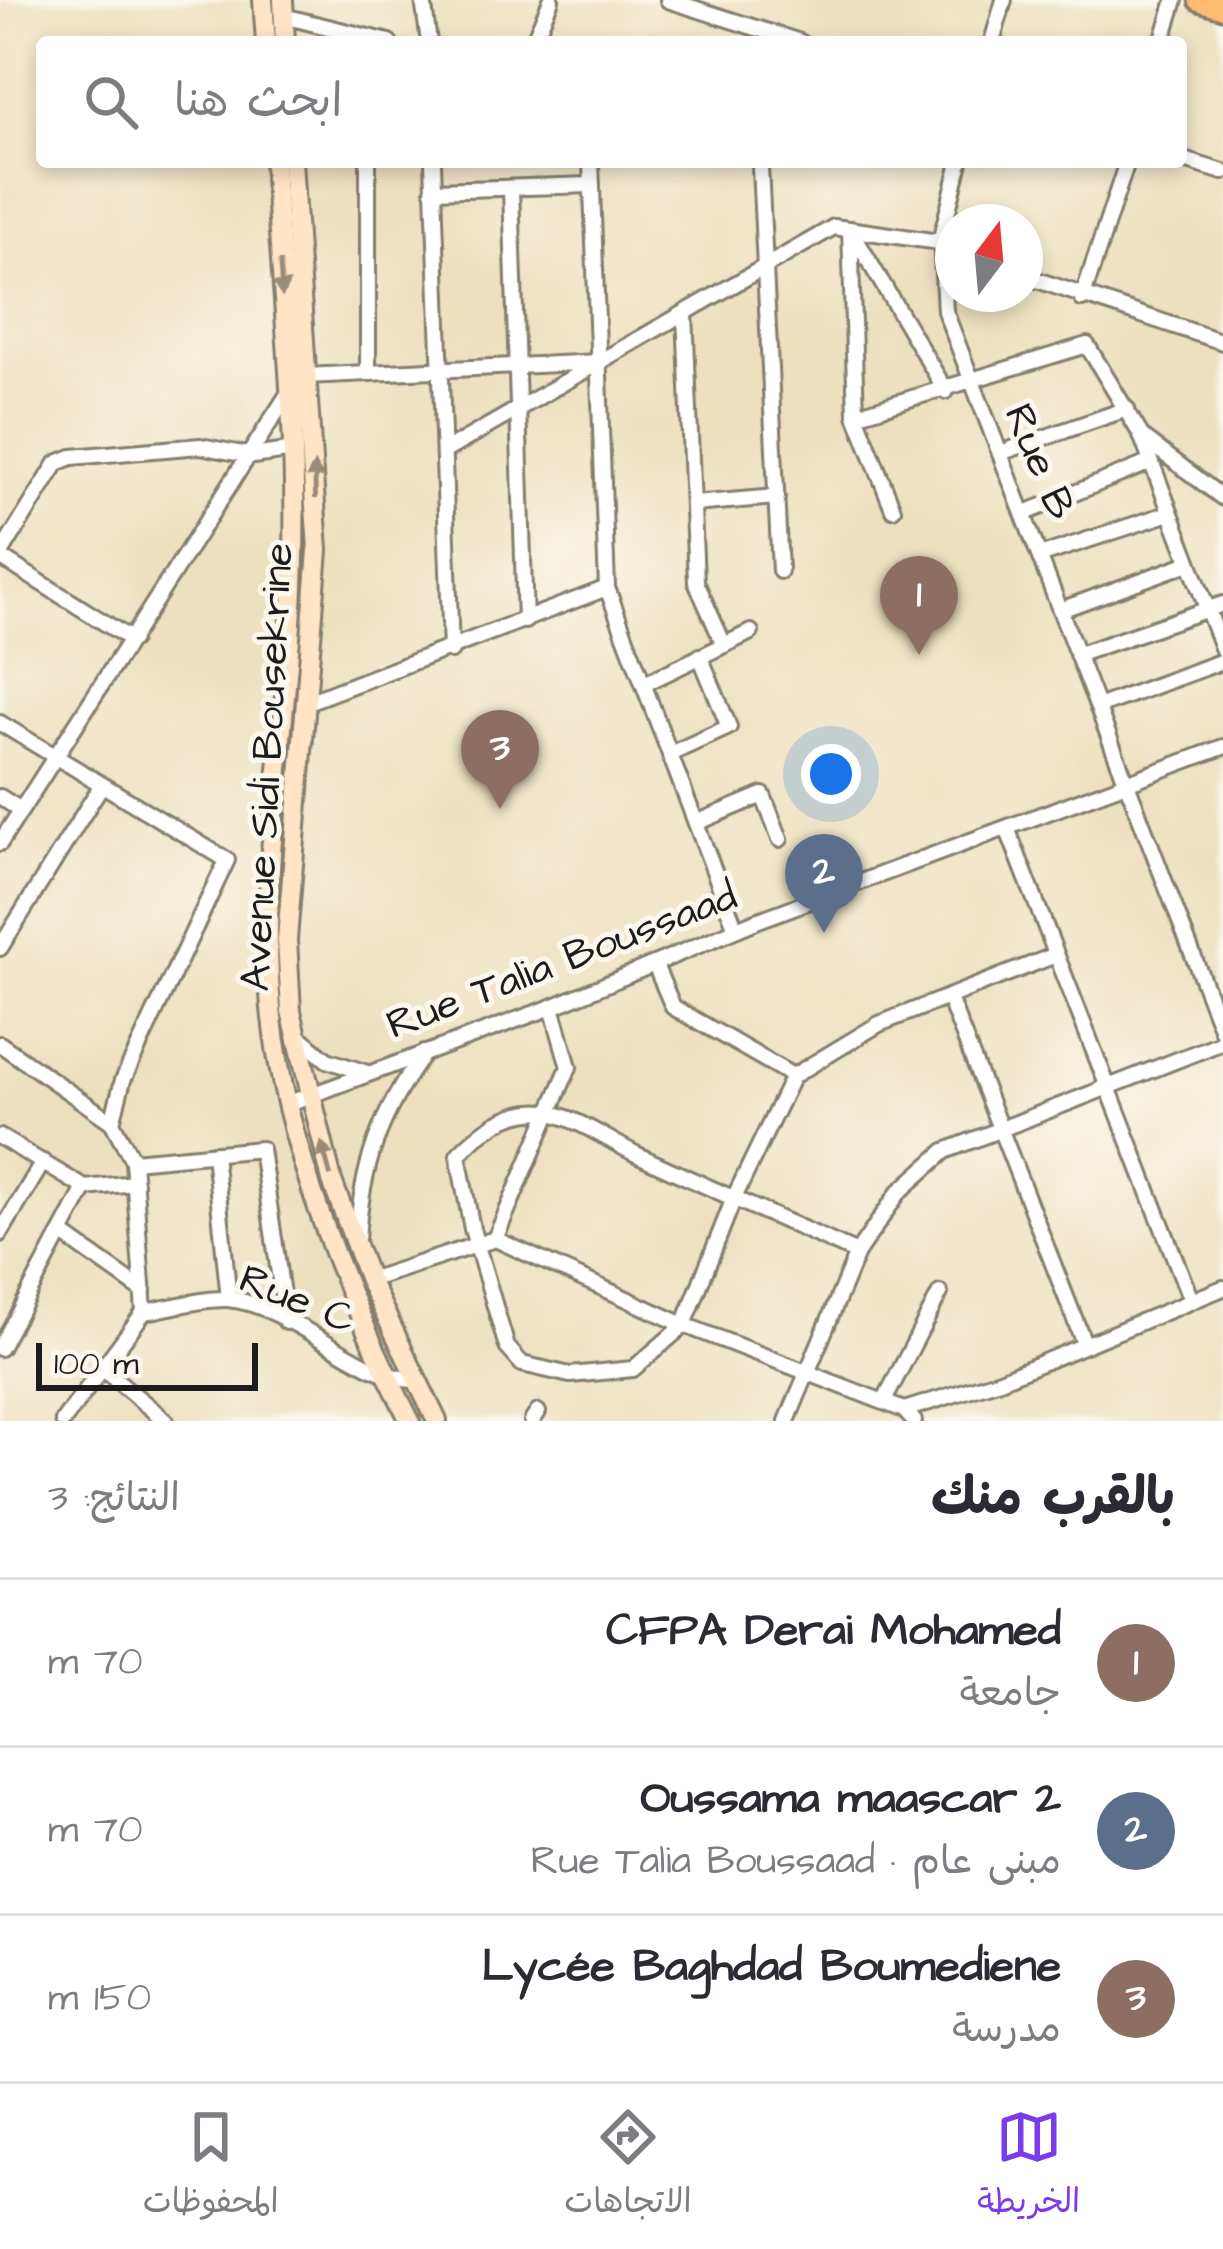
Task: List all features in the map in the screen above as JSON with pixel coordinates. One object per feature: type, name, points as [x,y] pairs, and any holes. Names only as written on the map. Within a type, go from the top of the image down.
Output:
[{"type":"main road","points":[[263,0],[266,36]]},
{"type":"main road","points":[[1200,0],[1223,8]]},
{"type":"main road","points":[[274,168],[294,450],[291,638],[268,939],[272,1011],[289,1103],[314,1186],[388,1378],[410,1421]]},
{"type":"main road","name":"Avenue Sidi Bousekrine","points":[[292,168],[318,550],[287,940],[296,1032],[332,1180],[369,1280],[413,1380],[437,1421]]},
{"type":"street","points":[[423,0],[428,36]]},
{"type":"street","points":[[536,36],[551,0]]},
{"type":"street","points":[[668,0],[781,36]]},
{"type":"street","points":[[994,36],[1004,0]]},
{"type":"street","points":[[1164,36],[1174,0]]},
{"type":"street","points":[[283,8],[370,36]]},
{"type":"street","points":[[1187,161],[1223,172]]},
{"type":"street","points":[[368,168],[368,373]]},
{"type":"street","points":[[433,168],[451,651]]},
{"type":"street","points":[[591,168],[608,588],[736,929]]},
{"type":"street","points":[[760,168],[780,571]]},
{"type":"street","name":"Rue B","points":[[953,204],[959,168]]},
{"type":"street","points":[[1082,298],[1125,168]]},
{"type":"street","points":[[434,190],[592,185]]},
{"type":"street","points":[[512,188],[525,620]]},
{"type":"street","points":[[445,451],[834,227],[935,240]]},
{"type":"street","points":[[850,229],[946,392]]},
{"type":"street","points":[[850,229],[856,415],[893,509]]},
{"type":"street","points":[[1043,283],[1223,342]]},
{"type":"street","name":"Rue B","points":[[945,312],[1129,779],[1223,1037]]},
{"type":"street","points":[[685,313],[696,582],[724,645]]},
{"type":"street","points":[[856,415],[971,385],[1088,345],[1141,435],[1189,562],[1216,606],[1223,650]]},
{"type":"street","points":[[0,843],[253,456],[288,394],[305,376],[599,362]]},
{"type":"street","points":[[1000,453],[1126,409]]},
{"type":"street","points":[[1141,435],[1223,498]]},
{"type":"street","points":[[132,640],[0,556],[57,463],[200,446],[253,456],[294,450]]},
{"type":"street","points":[[1025,513],[1150,462]]},
{"type":"street","points":[[693,504],[777,497]]},
{"type":"street","points":[[1042,555],[1170,513]]},
{"type":"street","points":[[1063,609],[1189,562]]},
{"type":"street","points":[[304,703],[608,588]]},
{"type":"street","points":[[1079,654],[1216,606]]},
{"type":"street","points":[[644,684],[752,632]]},
{"type":"street","points":[[670,754],[729,727],[700,656]]},
{"type":"street","points":[[1100,706],[1223,661]]},
{"type":"street","points":[[0,723],[226,860],[123,1080],[112,1122]]},
{"type":"street","name":"Rue Talia Boussaad","points":[[289,1103],[552,1007],[736,929],[1223,747]]},
{"type":"street","points":[[0,948],[101,786]]},
{"type":"street","points":[[696,823],[763,795],[781,839]]},
{"type":"street","points":[[0,797],[22,810]]},
{"type":"street","points":[[1007,828],[1053,956],[1191,1300]]},
{"type":"street","points":[[857,1252],[734,1198],[548,1112],[520,1114],[478,1133],[458,1155],[476,1246],[507,1347],[522,1364],[570,1375],[633,1369],[684,1324],[734,1198],[794,1076],[879,1024],[1053,956]]},
{"type":"street","points":[[655,965],[673,1007],[794,1076]]},
{"type":"street","points":[[949,998],[1084,1343]]},
{"type":"street","points":[[495,1239],[569,1067],[552,1007]]},
{"type":"street","points":[[296,1032],[327,1060],[367,1073]]},
{"type":"street","points":[[787,1421],[857,1252],[899,1192],[944,1151],[1110,1089],[1223,1037]]},
{"type":"street","points":[[0,1044],[112,1122],[134,1161],[144,1312],[63,1421]]},
{"type":"street","points":[[357,1241],[360,1190],[372,1140],[394,1094],[424,1053]]},
{"type":"street","points":[[0,1137],[85,1187],[135,1183]]},
{"type":"street","points":[[134,1161],[261,1149],[286,1322]]},
{"type":"street","points":[[214,1153],[229,1299]]},
{"type":"street","points":[[0,1234],[43,1162]]},
{"type":"street","points":[[0,1348],[85,1187]]},
{"type":"street","points":[[61,1233],[143,1291]]},
{"type":"street","points":[[369,1280],[495,1239],[684,1324],[810,1371],[909,1415],[1223,1288]]},
{"type":"street","points":[[884,1401],[940,1293]]},
{"type":"street","name":"Rue C","points":[[144,1312],[229,1299],[286,1322],[388,1378],[413,1380]]},
{"type":"street","points":[[101,1368],[166,1421]]},
{"type":"place","name":"CFPA Derai Mohamed","points":[[919,655]]},
{"type":"place","name":"Lycée Baghdad Boumediene","points":[[500,809]]},
{"type":"place","name":"Oussama maascar 2","points":[[824,933]]}]
